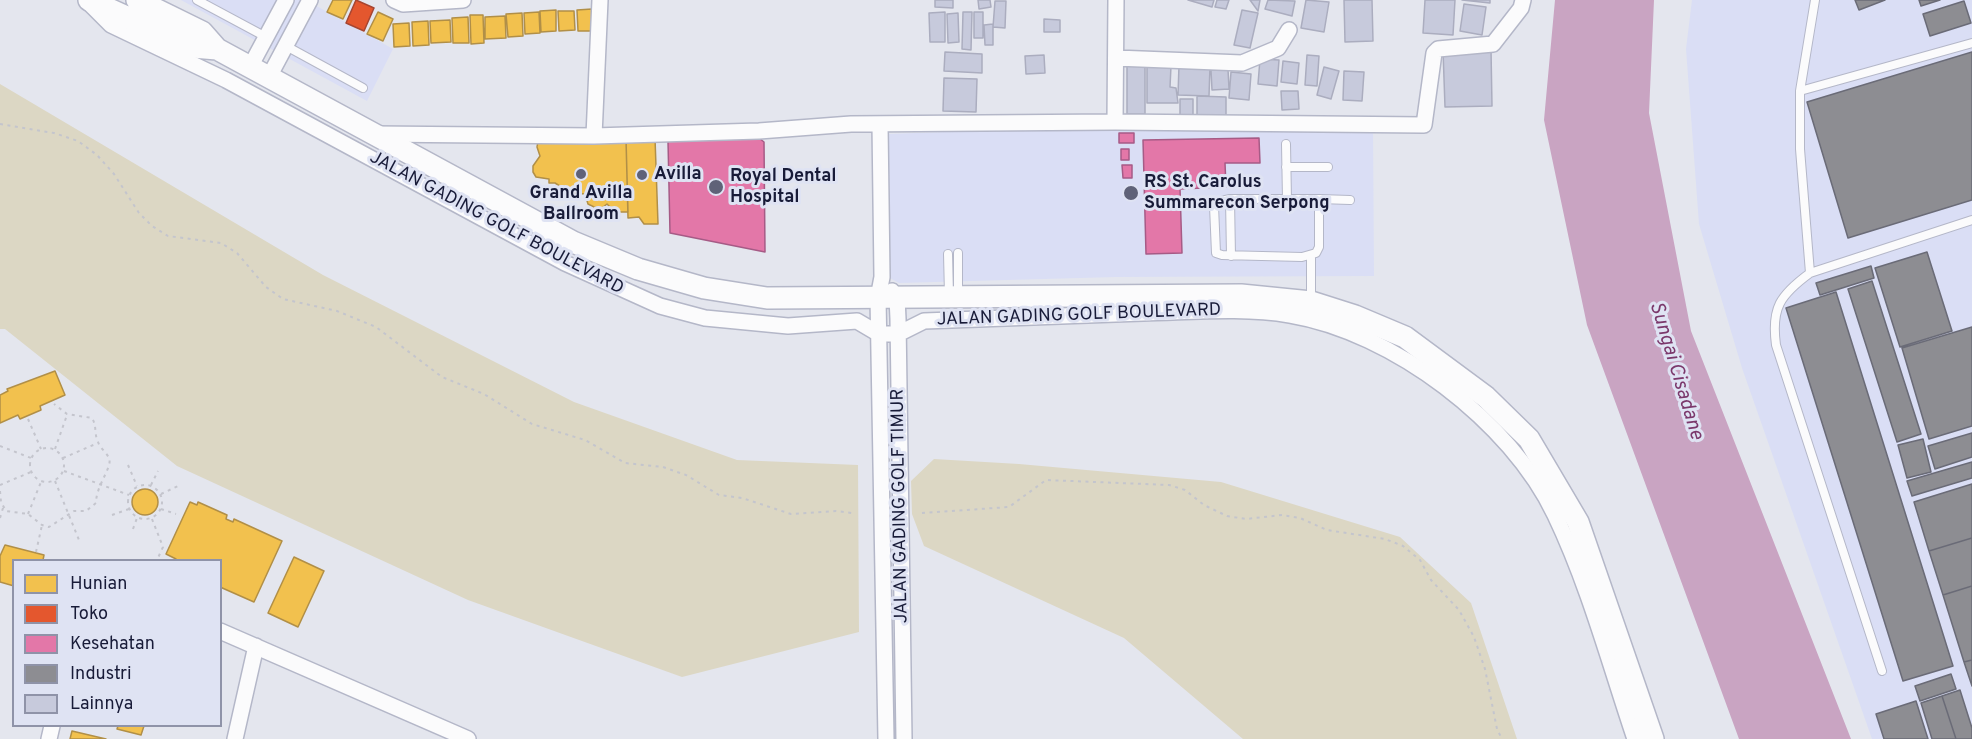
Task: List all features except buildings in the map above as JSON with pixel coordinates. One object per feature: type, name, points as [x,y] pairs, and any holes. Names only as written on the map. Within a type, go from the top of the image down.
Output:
[{"type":"main road","name":"JALAN GADING GOLF BOULEVARD","points":[[88,0],[193,47],[217,49]]},
{"type":"main road","name":"JALAN GADING GOLF BOULEVARD","points":[[137,0],[202,32],[217,49],[573,242],[638,269],[704,288],[767,298],[886,291],[954,297],[1241,295],[1311,302],[1355,316],[1405,337],[1486,397],[1529,439],[1578,522],[1653,739]]},
{"type":"street","name":"JALAN GADING GOLF BOULEVARD","points":[[88,0],[111,25],[226,80],[565,263],[660,306],[705,318],[788,326],[857,321],[879,334],[898,334],[924,321],[1233,310],[1291,315],[1346,332],[1398,357],[1444,386],[1490,423],[1531,472],[1555,514],[1578,570],[1635,739]]},
{"type":"street","points":[[260,72],[266,37],[286,0]]},
{"type":"street","points":[[260,72],[286,46],[310,0]]},
{"type":"street","points":[[394,0],[403,4],[463,0]]},
{"type":"street","points":[[594,136],[600,0]]},
{"type":"street","points":[[1115,122],[1116,0]]},
{"type":"street","points":[[374,134],[594,136],[880,124],[1115,122],[1424,125],[1434,53],[1437,50],[1493,45],[1521,8],[1523,0]]},
{"type":"street","points":[[1116,58],[1242,63],[1278,48],[1289,30]]},
{"type":"street","name":"JALAN GADING GOLF TIMUR","points":[[880,124],[886,291],[879,334],[886,739]]},
{"type":"street","name":"JALAN GADING GOLF TIMUR","points":[[886,291],[898,334],[904,739]]},
{"type":"street","points":[[222,632],[468,739]]},
{"type":"street","points":[[235,739],[256,646]]},
{"type":"lane","points":[[197,0],[266,37]]},
{"type":"lane","points":[[1810,273],[1800,149],[1800,91],[1815,0]]},
{"type":"lane","points":[[1800,91],[1972,43]]},
{"type":"lane","points":[[286,46],[363,88]]},
{"type":"lane","points":[[1286,144],[1287,200]]},
{"type":"lane","points":[[1286,167],[1328,167]]},
{"type":"lane","points":[[1230,199],[1231,256]]},
{"type":"lane","points":[[1311,256],[1231,256],[1216,253],[1214,246],[1214,206],[1216,202],[1230,199],[1350,200]]},
{"type":"lane","points":[[1311,302],[1311,256],[1319,247],[1319,199]]},
{"type":"lane","points":[[1882,671],[1776,345],[1773,323],[1778,304],[1790,287],[1810,273],[1972,220]]},
{"type":"lane","points":[[948,254],[954,297]]},
{"type":"lane","points":[[954,297],[958,254]]},
{"type":"path","points":[[0,124],[54,133],[78,141],[98,155],[114,174],[139,213],[152,226],[168,236],[221,243],[237,253],[266,287],[283,299],[337,311],[376,327],[442,377],[484,394],[532,424],[585,440],[625,462],[663,467],[686,475],[719,495],[742,498],[791,514],[836,511],[852,513]]},
{"type":"path","points":[[3,508],[28,514],[42,525],[56,525],[60,518],[93,507],[99,484],[111,466],[110,460],[98,443],[92,418],[68,414],[54,404]]},
{"type":"path","points":[[55,449],[68,414]]},
{"type":"path","points":[[28,419],[41,449]]},
{"type":"path","points":[[63,458],[98,443]]},
{"type":"path","points":[[0,446],[31,458]]},
{"type":"path","points":[[41,449],[55,449],[63,458],[64,471],[55,481],[41,482],[31,472],[31,458],[41,449]]},
{"type":"path","points":[[128,465],[138,486]]},
{"type":"path","points":[[64,471],[129,495]]},
{"type":"path","points":[[151,485],[158,471]]},
{"type":"path","points":[[0,485],[31,472]]},
{"type":"path","points":[[922,513],[999,510],[1009,507],[1046,480],[1169,485],[1185,490],[1204,505],[1227,516],[1246,519],[1282,515],[1300,518],[1327,530],[1385,539],[1403,546],[1420,560],[1431,580],[1459,610],[1474,637],[1485,669],[1495,721],[1502,739]]},
{"type":"path","points":[[55,481],[79,540]]},
{"type":"path","points":[[28,514],[41,482]]},
{"type":"path","points":[[151,485],[161,494],[161,509],[152,519],[137,518],[129,509],[129,495],[138,486],[151,485]]},
{"type":"path","points":[[161,494],[178,486]]},
{"type":"path","points":[[0,491],[3,508],[0,518]]},
{"type":"path","points":[[112,515],[129,509]]},
{"type":"path","points":[[161,509],[176,514]]},
{"type":"path","points":[[133,529],[137,518]]},
{"type":"path","points":[[152,519],[163,547],[158,559]]},
{"type":"path","points":[[36,552],[42,525]]},
{"type":"shaded area","points":[[181,0],[306,0],[393,49],[367,101]]},
{"type":"shaded area","points":[[1692,0],[1972,0],[1972,739],[1872,739],[1742,368],[1699,224],[1686,49]]},
{"type":"shaded area","points":[[0,84],[323,275],[574,402],[737,460],[858,465],[859,632],[682,677],[468,600],[177,466],[5,329],[0,329]]},
{"type":"shaded area","name":"RS St. Carolus Summarecon Serpong","points":[[1113,126],[1373,127],[1374,276],[1116,277],[899,283],[888,277],[888,134]]},
{"type":"shaded area","points":[[934,459],[1019,464],[1221,482],[1400,537],[1471,603],[1517,739],[1243,739],[1124,638],[924,546],[912,514],[911,481]]},
{"type":"water","name":"Sungai Cisadane","points":[[1555,0],[1654,0],[1649,113],[1691,331],[1851,739],[1739,739],[1587,325],[1544,120]]},
{"type":"place","name":"Grand Avilla Ballroom","points":[[581,174]]},
{"type":"place","name":"Avilla","points":[[642,175]]},
{"type":"place","name":"Royal Dental Hospital","points":[[716,187]]},
{"type":"place","name":"RS St. Carolus Summarecon Serpong","points":[[1131,193]]}]
